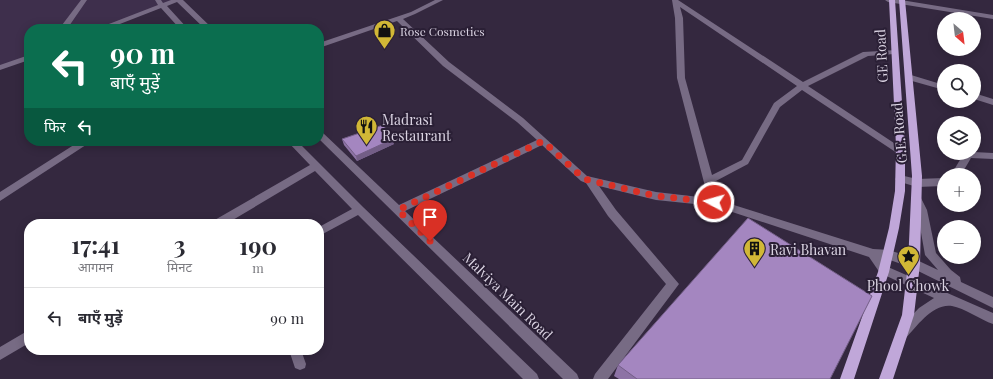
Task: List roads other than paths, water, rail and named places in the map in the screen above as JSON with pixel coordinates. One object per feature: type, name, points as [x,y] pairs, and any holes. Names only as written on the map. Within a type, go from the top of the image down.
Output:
[{"type":"main road","name":"GE Road","points":[[847,379],[877,297],[898,205],[900,151],[894,52],[895,1]]},
{"type":"main road","name":"G.E. Road","points":[[886,379],[908,315],[914,264],[917,183],[908,77],[895,1]]},
{"type":"street","points":[[67,24],[84,0]]},
{"type":"street","points":[[111,24],[159,3],[178,0],[204,24]]},
{"type":"street","points":[[324,44],[398,18],[440,0]]},
{"type":"street","points":[[675,1],[900,151]]},
{"type":"street","points":[[675,1],[679,18],[681,78],[714,202]]},
{"type":"street","points":[[895,1],[993,17]]},
{"type":"street","points":[[159,3],[179,24]]},
{"type":"street","points":[[398,18],[446,64],[483,90],[543,141],[584,179],[656,196],[714,202],[872,254],[888,254],[914,264],[993,303]]},
{"type":"street","points":[[708,180],[745,162],[777,105],[802,86],[866,54],[894,52]]},
{"type":"street","points":[[0,68],[24,59]]},
{"type":"street","points":[[908,77],[937,86]]},
{"type":"street","points":[[981,98],[993,102]]},
{"type":"street","name":"Malviya Main Road","points":[[324,139],[572,379]]},
{"type":"street","points":[[398,210],[543,141]]},
{"type":"street","points":[[0,197],[79,146]]},
{"type":"street","points":[[297,146],[359,210],[532,379]]},
{"type":"street","points":[[960,168],[968,156],[993,156]]},
{"type":"street","points":[[226,219],[316,166]]},
{"type":"street","points":[[900,179],[917,183],[937,182]]},
{"type":"street","points":[[589,180],[612,213],[673,284],[600,379]]},
{"type":"street","points":[[916,199],[922,210],[931,255],[947,273],[973,293]]},
{"type":"street","points":[[324,229],[359,210]]},
{"type":"street","points":[[872,254],[884,270],[952,302],[993,319]]},
{"type":"street","points":[[900,336],[922,312],[937,302],[952,302]]},
{"type":"street","points":[[0,354],[24,339]]},
{"type":"street","points":[[297,355],[300,364]]},
{"type":"place","name":"Rose Cosmetics","points":[[385,50]]},
{"type":"place","name":"Madrasi Restaurant","points":[[367,146]]},
{"type":"place","name":"Ravi Bhavan","points":[[755,268]]},
{"type":"place","name":"Phool Chowk","points":[[908,276]]}]
